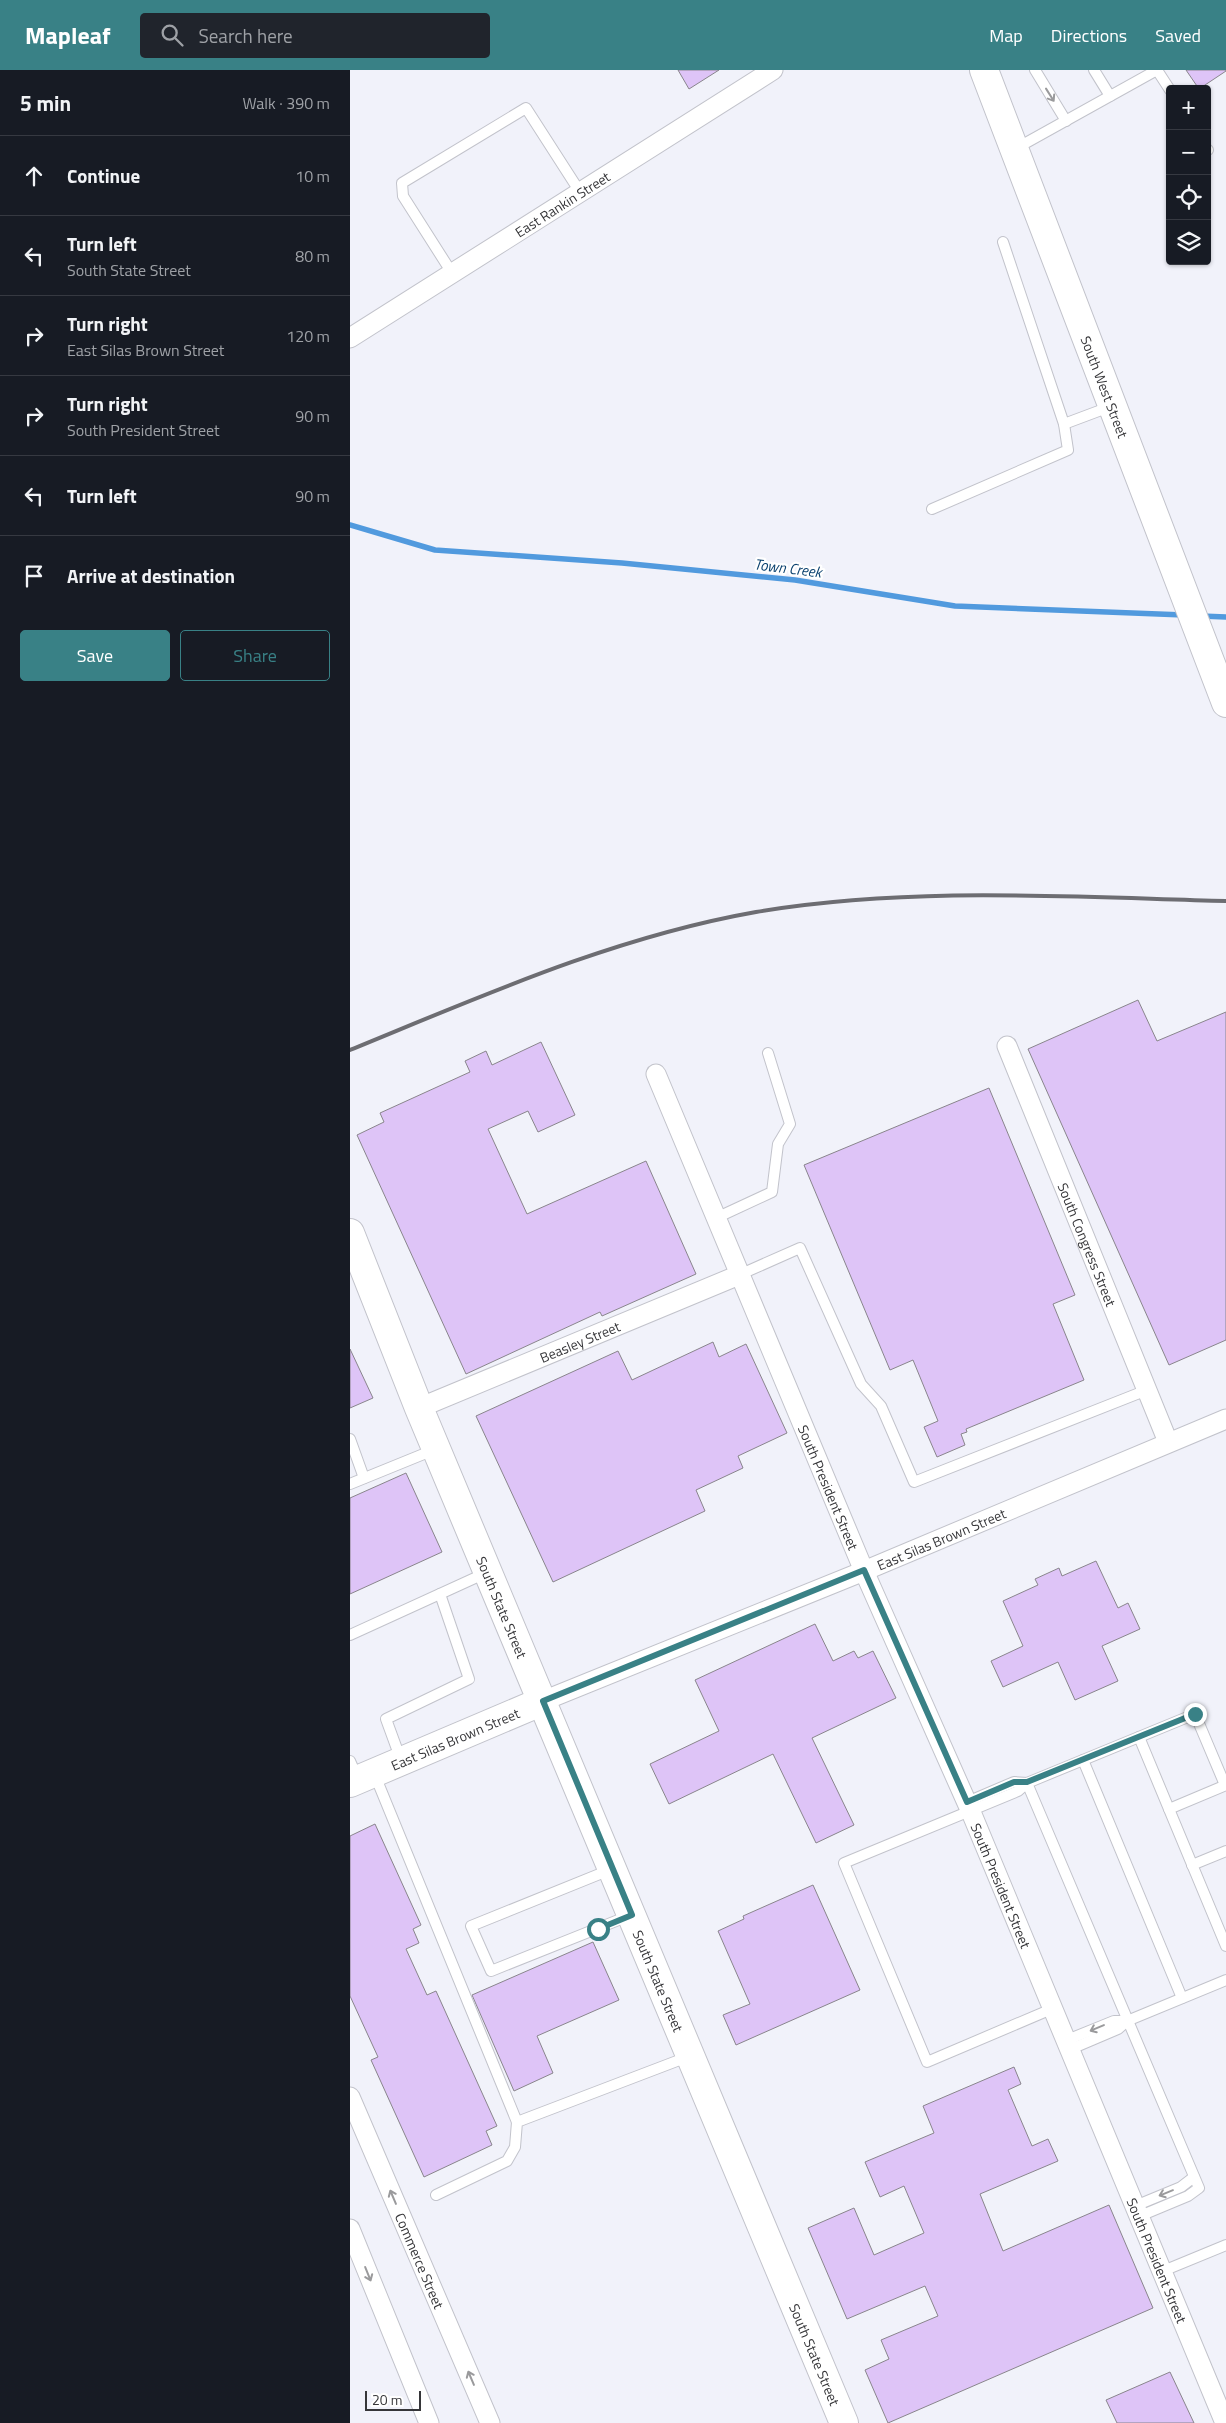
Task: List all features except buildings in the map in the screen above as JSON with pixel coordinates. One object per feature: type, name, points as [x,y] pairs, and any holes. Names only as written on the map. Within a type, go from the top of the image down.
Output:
[{"type":"main road","name":"South West Street","points":[[984,70],[1223,696]]},
{"type":"main road","name":"South State Street","points":[[350,1233],[419,1408],[844,2423]]},
{"type":"main road","name":"East Silas Brown Street","points":[[358,1774],[401,1761],[543,1701]]},
{"type":"street","name":"East Rankin Street","points":[[350,338],[773,70]]},
{"type":"street","name":"South Congress Street","points":[[1006,1046],[1168,1442]]},
{"type":"street","name":"South President Street","points":[[656,1074],[864,1570],[969,1807],[1054,2008],[1226,2423]]},
{"type":"street","name":"Beasley Street","points":[[419,1408],[739,1275]]},
{"type":"street","name":"East Silas Brown Street","points":[[543,1701],[1226,1419]]},
{"type":"street","name":"Commerce Street","points":[[350,2097],[490,2423]]},
{"type":"street","points":[[350,2229],[430,2423]]},
{"type":"lane","points":[[1035,70],[1066,121]]},
{"type":"lane","points":[[1094,70],[1110,96]]},
{"type":"lane","points":[[1014,150],[1157,70],[1167,85]]},
{"type":"lane","points":[[452,273],[403,196],[402,183],[526,108],[580,192]]},
{"type":"lane","points":[[932,509],[1068,450],[1064,424],[1003,242]]},
{"type":"lane","points":[[1064,424],[1113,406]]},
{"type":"lane","points":[[716,1218],[772,1192],[778,1144],[790,1124],[768,1053]]},
{"type":"lane","points":[[739,1275],[800,1248],[861,1384],[881,1406],[914,1482],[1146,1390]]},
{"type":"lane","points":[[350,1439],[364,1478]]},
{"type":"lane","points":[[350,1484],[436,1448]]},
{"type":"lane","points":[[350,1635],[488,1572]]},
{"type":"lane","points":[[401,1761],[386,1719],[469,1679],[440,1594]]},
{"type":"lane","points":[[1054,2008],[926,2062],[844,1863],[969,1807],[1018,1791],[1027,1782],[1195,1714],[1225,1785],[1169,1809]]},
{"type":"lane","points":[[1139,1737],[1226,1946]]},
{"type":"lane","points":[[1083,1760],[1182,1998]]},
{"type":"lane","points":[[358,1774],[517,2122],[515,2146],[507,2161],[436,2195]]},
{"type":"lane","points":[[1027,1782],[1199,2188],[1188,2196],[1138,2211]]},
{"type":"lane","points":[[1192,1865],[1226,1851]]},
{"type":"lane","points":[[613,1869],[471,1926],[491,1972],[632,1915]]},
{"type":"lane","points":[[1069,2045],[1118,2029],[1127,2021],[1226,1980]]},
{"type":"lane","points":[[517,2122],[691,2056]]},
{"type":"lane","points":[[1138,2211],[1182,2187],[1194,2177]]},
{"type":"lane","points":[[1163,2272],[1226,2245]]},
{"type":"waterway","name":"Town Creek","points":[[350,525],[435,550],[622,563],[795,580],[955,606],[1184,615]]},
{"type":"waterway","name":"Town Creek","points":[[1201,616],[1226,617]]},
{"type":"railway","points":[[350,1050],[499,989],[600,952],[703,923],[756,912],[815,904],[932,896],[991,895],[1226,901]]},
{"type":"route","points":[[598,1929],[632,1915],[543,1701],[864,1570],[967,1802],[1014,1782],[1027,1782],[1195,1714]]}]
